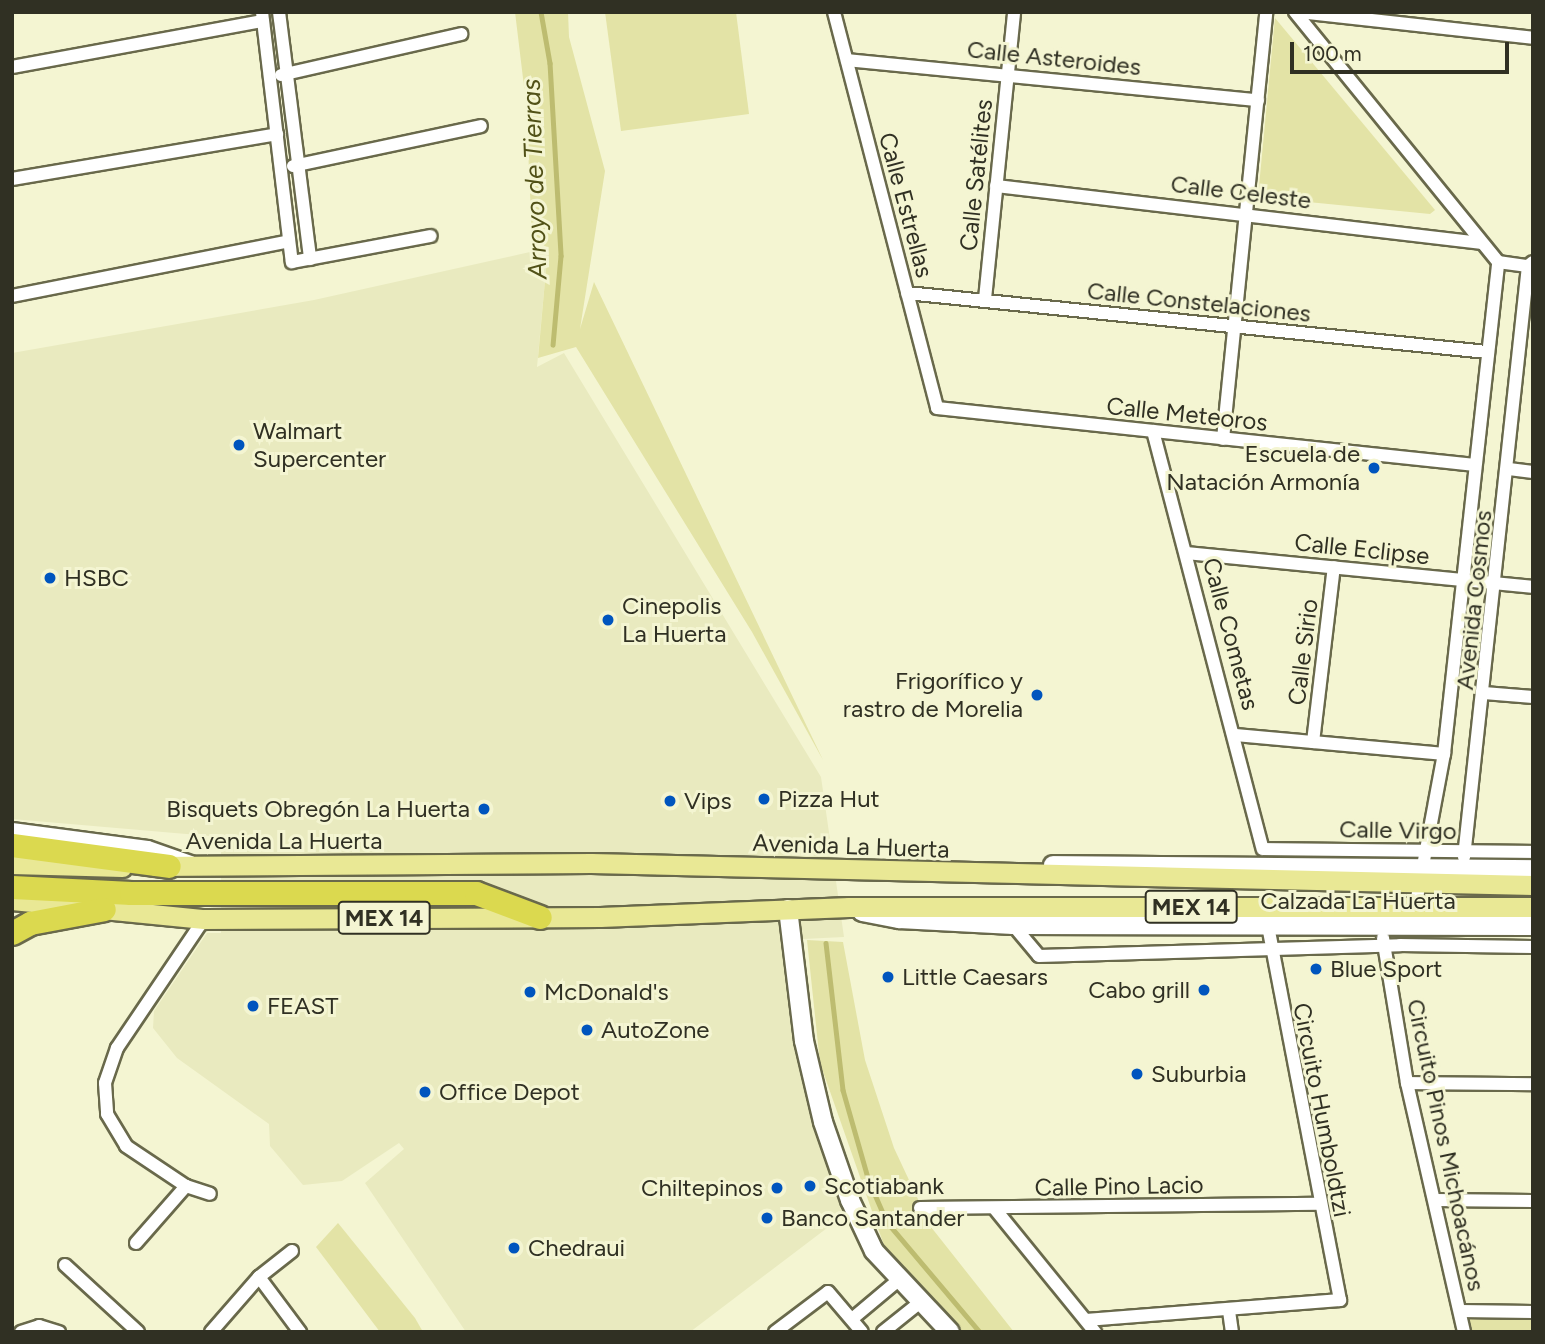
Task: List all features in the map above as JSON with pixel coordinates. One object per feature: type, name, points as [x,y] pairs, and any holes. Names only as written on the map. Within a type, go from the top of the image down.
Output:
[{"type":"highway","points":[[12,845],[169,866]]},
{"type":"highway","points":[[12,887],[131,893],[475,893],[540,917]]},
{"type":"highway","points":[[12,933],[30,923],[104,909]]},
{"type":"main road","name":"Avenida La Huerta","points":[[169,866],[591,863],[1372,884],[1424,867],[1461,868],[1533,885]]},
{"type":"main road","name":"MEX 14","points":[[12,864],[169,866]]},
{"type":"main road","name":"MEX 14","points":[[12,900],[204,919],[540,917],[849,907],[1376,904],[1533,907]]},
{"type":"street","points":[[279,12],[310,259]]},
{"type":"street","name":"Calle Estrellas","points":[[834,12],[937,408]]},
{"type":"street","name":"Calle Satélites","points":[[985,299],[1014,12]]},
{"type":"street","points":[[1223,439],[1266,12]]},
{"type":"street","points":[[1297,12],[1533,38]]},
{"type":"street","points":[[1297,12],[1498,262],[1531,264]]},
{"type":"street","points":[[12,67],[263,17],[292,262],[431,236]]},
{"type":"street","points":[[270,77],[461,34]]},
{"type":"street","name":"Calle Asteroides","points":[[847,60],[1258,100]]},
{"type":"street","points":[[282,167],[481,125]]},
{"type":"street","points":[[12,179],[277,134]]},
{"type":"street","name":"Calle Celeste","points":[[996,186],[1246,213],[1481,243]]},
{"type":"street","points":[[12,296],[289,240]]},
{"type":"street","name":"Avenida Cosmos","points":[[1416,925],[1417,905],[1444,754],[1498,262]]},
{"type":"street","name":"Avenida Cosmos","points":[[1416,925],[1441,905],[1461,868],[1509,469],[1527,358],[1531,264]]},
{"type":"street","name":"Calle Constelaciones","points":[[907,293],[985,299],[1234,329],[1487,352]]},
{"type":"street","name":"Calle Meteoros","points":[[937,408],[1475,465]]},
{"type":"street","name":"Calle Cometas","points":[[1153,431],[1236,735],[1263,849]]},
{"type":"street","points":[[1509,469],[1533,472]]},
{"type":"street","name":"Calle Eclipse","points":[[1187,553],[1533,587]]},
{"type":"street","name":"Calle Sirio","points":[[1313,742],[1334,567]]},
{"type":"street","points":[[1484,693],[1533,697]]},
{"type":"street","points":[[1236,735],[1444,754]]},
{"type":"street","points":[[12,829],[148,847],[205,866]]},
{"type":"street","name":"Calle Virgo","points":[[1263,849],[1424,867],[1461,868],[1533,852]]},
{"type":"street","name":"Calzada La Huerta","points":[[916,873],[960,864],[1424,867]]},
{"type":"street","name":"Calzada La Huerta","points":[[1461,868],[1533,869]]},
{"type":"street","name":"Circuito Pinos Michoacános","points":[[1372,884],[1407,1083],[1464,1332]]},
{"type":"street","name":"Calzada La Huerta","points":[[849,907],[900,919],[1013,925],[1533,926]]},
{"type":"street","points":[[788,909],[804,1041],[823,1122],[850,1200],[874,1251],[923,1300],[950,1332]]},
{"type":"street","points":[[204,919],[117,1048],[105,1083],[107,1114],[126,1146],[186,1186],[209,1194]]},
{"type":"street","name":"Calzada La Huerta","points":[[1013,925],[1039,956],[1384,946],[1533,947]]},
{"type":"street","name":"Circuito Humboldtzi","points":[[1229,1311],[1339,1300],[1269,949],[1268,927]]},
{"type":"street","points":[[1407,1083],[1533,1084]]},
{"type":"street","points":[[136,1243],[186,1186]]},
{"type":"street","points":[[1435,1200],[1533,1201]]},
{"type":"street","name":"Calle Pino Lacio","points":[[920,1208],[1319,1204]]},
{"type":"street","points":[[995,1209],[1096,1332]]},
{"type":"street","points":[[211,1332],[259,1278],[292,1251]]},
{"type":"street","points":[[65,1265],[138,1332]]},
{"type":"street","points":[[259,1278],[300,1332]]},
{"type":"street","points":[[852,1319],[901,1278]]},
{"type":"street","points":[[775,1332],[828,1292],[862,1332]]},
{"type":"street","points":[[883,1332],[923,1300]]},
{"type":"street","points":[[1086,1320],[1229,1311],[1232,1332]]},
{"type":"street","points":[[1460,1311],[1533,1312]]},
{"type":"street","points":[[21,1332],[39,1326],[59,1332]]},
{"type":"shaded area","points":[[515,12],[568,12],[569,37],[605,171],[580,329],[594,282],[823,760],[752,632],[576,347],[538,358],[548,248],[532,238],[526,103]]},
{"type":"shaded area","points":[[605,12],[736,12],[749,114],[621,131]]},
{"type":"shaded area","points":[[1275,18],[1435,210],[1430,214],[1258,197]]},
{"type":"shaded area","points":[[548,248],[537,367],[564,353],[821,777],[844,937],[803,939],[817,1049],[838,1141],[860,1203],[690,1332],[466,1332],[365,1183],[404,1149],[399,1143],[342,1181],[303,1185],[270,1146],[269,1124],[177,1058],[153,1028],[154,1011],[207,933],[221,933],[221,837],[12,819],[12,353],[314,300]]},
{"type":"shaded area","points":[[807,940],[843,942],[865,1060],[894,1148],[931,1227],[1014,1332],[962,1332],[886,1251],[820,1063]]},
{"type":"shaded area","points":[[338,1223],[415,1318],[423,1332],[380,1332],[316,1247]]},
{"type":"shaded area","points":[[1468,1314],[1533,1315],[1533,1332],[1468,1332]]},
{"type":"waterway","name":"Arroyo de Tierras","points":[[541,12],[550,63],[561,256],[553,345]]},
{"type":"waterway","points":[[826,943],[843,1090],[869,1181],[887,1222],[980,1332]]},
{"type":"place","name":"Walmart Supercenter","points":[[239,445]]},
{"type":"place","name":"Escuela de Natación Armonía","points":[[1374,468]]},
{"type":"place","name":"HSBC","points":[[50,578]]},
{"type":"place","name":"Cinepolis La Huerta","points":[[608,620]]},
{"type":"place","name":"Frigorífico y rastro de Morelia","points":[[1037,695]]},
{"type":"place","name":"Pizza Hut","points":[[764,799]]},
{"type":"place","name":"Vips","points":[[670,801]]},
{"type":"place","name":"Bisquets Obregón La Huerta","points":[[484,809]]},
{"type":"place","name":"Blue Sport","points":[[1316,969]]},
{"type":"place","name":"Little Caesars","points":[[888,977]]},
{"type":"place","name":"Cabo grill","points":[[1204,990]]},
{"type":"place","name":"McDonald's","points":[[530,992]]},
{"type":"place","name":"FEAST","points":[[253,1006]]},
{"type":"place","name":"AutoZone","points":[[587,1030]]},
{"type":"place","name":"Suburbia","points":[[1137,1074]]},
{"type":"place","name":"Office Depot","points":[[425,1092]]},
{"type":"place","name":"Scotiabank","points":[[810,1186]]},
{"type":"place","name":"Chiltepinos","points":[[777,1188]]},
{"type":"place","name":"Banco Santander","points":[[767,1218]]},
{"type":"place","name":"Chedraui","points":[[514,1248]]}]
